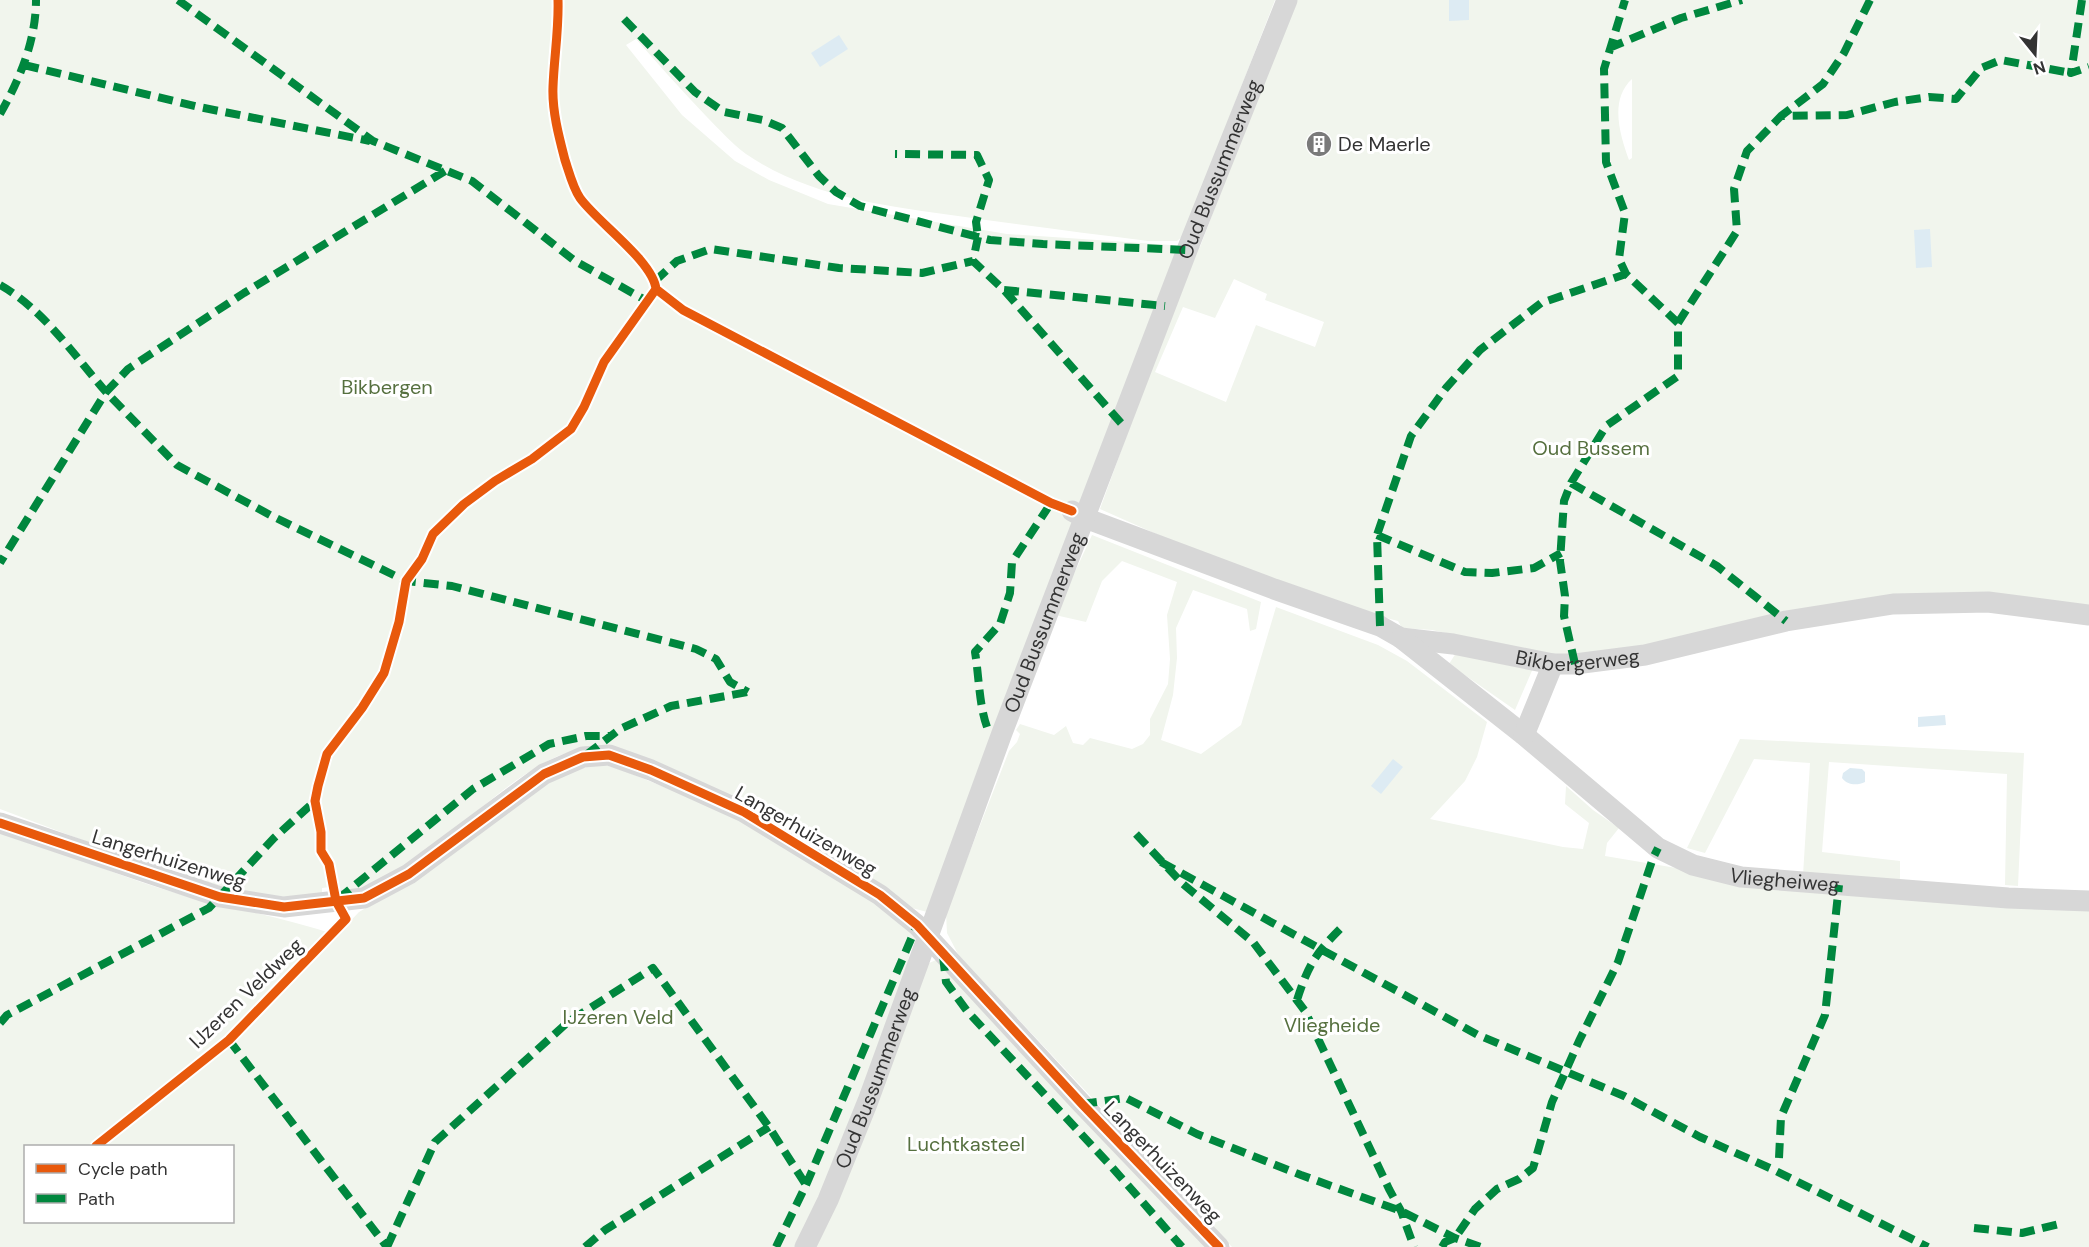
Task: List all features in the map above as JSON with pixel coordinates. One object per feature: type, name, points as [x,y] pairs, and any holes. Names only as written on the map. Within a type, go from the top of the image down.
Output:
[{"type":"street","name":"Oud Bussummerweg","points":[[805,1247],[828,1200],[868,1101],[1079,515],[1287,0]]},
{"type":"street","name":"Bikbergerweg","points":[[1079,515],[1274,589],[1380,626],[1401,638],[1453,644],[1553,664],[1575,664],[1645,655],[1786,621],[1893,604],[1988,602],[2089,615]]},
{"type":"street","name":"Vliegheiweg","points":[[1401,638],[1524,735],[1658,848],[1693,865],[1742,877],[2007,898],[2089,901]]},
{"type":"street","points":[[1524,735],[1553,664]]},
{"type":"street","name":"Langerhuizenweg","points":[[0,824],[220,897],[284,908],[364,898],[409,874],[544,774],[583,757],[609,755],[651,770],[744,812],[880,895],[917,925],[1082,1104],[1219,1247]]},
{"type":"green space","points":[[0,0],[1275,0],[1183,236],[1177,241],[1148,241],[931,212],[875,203],[822,190],[770,169],[746,154],[730,141],[679,88],[636,39],[626,45],[682,115],[735,161],[769,180],[828,204],[1007,234],[1200,247],[1294,0],[2089,0],[2089,611],[1988,597],[1608,654],[1548,655],[1432,630],[1402,628],[1398,621],[1356,610],[1233,568],[1100,509],[1125,440],[927,912],[912,908],[608,748],[576,751],[558,756],[530,771],[503,790],[426,853],[399,871],[370,885],[339,894],[337,886],[322,888],[322,896],[310,900],[222,889],[122,855],[0,809]],"holes":[[[1632,79],[1632,158],[1629,160],[1618,118],[1621,97],[1625,87]],[[1234,279],[1267,294],[1265,300],[1324,322],[1315,347],[1256,325],[1226,402],[1155,372],[1183,307],[1215,318]]]},
{"type":"green space","name":"Vliegheide","points":[[1092,535],[1261,602],[1256,629],[1250,631],[1247,609],[1193,590],[1176,628],[1177,658],[1173,695],[1161,740],[1201,754],[1241,725],[1276,607],[1378,645],[1407,661],[1487,722],[1477,757],[1465,781],[1430,819],[1563,847],[1583,849],[1589,823],[1565,804],[1566,786],[1593,810],[1619,828],[1607,843],[1605,856],[1700,872],[2089,908],[2089,1247],[1232,1247],[959,956],[947,933],[946,913],[1009,751],[1017,742],[1020,734],[1016,730],[1020,724],[1054,735],[1066,726],[1073,743],[1083,745],[1090,738],[1132,749],[1143,744],[1150,735],[1150,719],[1168,684],[1170,659],[1167,615],[1177,582],[1122,561],[1102,581],[1086,622],[1055,615]]},
{"type":"green space","points":[[1456,653],[1534,666],[1515,710],[1449,664]]},
{"type":"green space","points":[[1740,739],[2024,753],[2018,886],[2005,885],[2007,774],[1829,762],[1822,852],[1900,861],[1900,881],[1803,875],[1810,763],[1754,759],[1705,853],[1687,848]]},
{"type":"green space","name":"IJzeren Veld","points":[[598,763],[622,770],[696,800],[815,856],[917,935],[910,952],[898,1006],[799,1247],[0,1247],[0,827],[99,867],[159,888],[337,935],[359,912],[417,878],[549,780]]},
{"type":"green space","name":"Luchtkasteel","points":[[936,960],[1206,1247],[805,1247],[927,964]]},
{"type":"shaded area","points":[[1449,0],[1469,0],[1469,20],[1449,21]]},
{"type":"shaded area","points":[[839,35],[848,49],[820,67],[811,53]]},
{"type":"shaded area","points":[[1930,229],[1932,267],[1916,268],[1914,230]]},
{"type":"shaded area","points":[[1945,715],[1946,725],[1918,727],[1918,717]]},
{"type":"shaded area","points":[[1393,759],[1403,767],[1381,794],[1371,786]]},
{"type":"shaded area","points":[[1850,768],[1862,769],[1865,772],[1865,782],[1852,784],[1844,780],[1843,773]]},
{"type":"marked path","points":[[0,114],[26,59],[33,30],[36,0]]},
{"type":"marked path","points":[[178,0],[373,141],[472,181],[575,261],[647,301]]},
{"type":"marked path","points":[[1575,664],[1564,616],[1565,596],[1560,561],[1564,501],[1571,483],[1606,426],[1678,376],[1678,323],[1626,274],[1619,259],[1625,213],[1606,162],[1604,69],[1625,0]]},
{"type":"marked path","points":[[1609,48],[1681,18],[1742,0]]},
{"type":"marked path","points":[[1870,0],[1844,53],[1823,84],[1781,116],[1847,115],[1895,102],[1929,97],[1956,99],[1981,68],[2001,60],[2071,73]]},
{"type":"marked path","points":[[2082,0],[2071,73],[2089,67]]},
{"type":"marked path","points":[[624,19],[695,92],[724,112],[763,120],[782,128],[819,176],[836,192],[860,206],[978,237],[976,222],[989,180],[977,155],[895,154]]},
{"type":"marked path","points":[[24,65],[199,107],[370,141]]},
{"type":"marked path","points":[[1678,323],[1737,231],[1734,189],[1747,151],[1781,116]]},
{"type":"marked path","points":[[445,171],[244,293],[128,369],[106,392],[177,465],[272,516],[406,581],[452,586],[696,649],[716,659],[730,682],[748,692]]},
{"type":"marked path","points":[[1121,423],[1004,290],[973,261],[978,237],[1043,244],[1187,250]]},
{"type":"marked path","points":[[655,281],[677,261],[711,249],[839,268],[922,273],[973,261]]},
{"type":"marked path","points":[[1380,626],[1377,535],[1411,436],[1446,388],[1480,350],[1541,303],[1626,274]]},
{"type":"marked path","points":[[0,285],[16,295],[44,320],[106,392],[0,563]]},
{"type":"marked path","points":[[1004,290],[1165,306]]},
{"type":"marked path","points":[[1571,483],[1717,566],[1786,621]]},
{"type":"marked path","points":[[987,727],[975,652],[1000,624],[1010,593],[1012,562],[1051,503]]},
{"type":"marked path","points":[[1377,535],[1465,572],[1492,573],[1534,568],[1561,553]]},
{"type":"marked path","points":[[586,755],[620,729],[671,706],[748,692]]},
{"type":"marked path","points":[[338,899],[473,789],[549,744],[586,736],[610,736]]},
{"type":"marked path","points":[[0,1023],[7,1015],[209,908],[274,838],[315,801]]},
{"type":"marked path","points":[[1136,834],[1183,884],[1253,942],[1305,1011],[1401,1211],[1414,1247]]},
{"type":"marked path","points":[[1442,1247],[1445,1242],[1455,1238],[1475,1209],[1497,1189],[1519,1179],[1533,1168],[1552,1102],[1618,962],[1658,848]]},
{"type":"marked path","points":[[1161,862],[1478,1035],[1624,1096],[1700,1137],[1772,1169],[1928,1247]]},
{"type":"marked path","points":[[1779,1158],[1781,1117],[1825,1015],[1839,885]]},
{"type":"marked path","points":[[776,1247],[806,1185],[917,925]]},
{"type":"marked path","points":[[1297,1000],[1313,961],[1340,929]]},
{"type":"marked path","points":[[943,956],[946,982],[967,1011],[1110,1165],[1182,1247]]},
{"type":"marked path","points":[[387,1247],[435,1142],[568,1022],[653,968],[769,1127],[806,1185]]},
{"type":"marked path","points":[[229,1040],[387,1247]]},
{"type":"marked path","points":[[1082,1104],[1126,1098],[1197,1134],[1401,1211],[1455,1238],[1481,1247]]},
{"type":"marked path","points":[[585,1247],[605,1230],[769,1127]]},
{"type":"marked path","points":[[1974,1228],[2022,1233],[2059,1224]]},
{"type":"cycle path","name":"IJzeren Veldweg","points":[[97,1145],[229,1040],[346,919],[336,901],[329,864],[321,851],[321,832],[315,801],[327,754],[362,708],[384,673],[399,622],[406,581],[422,559],[433,534],[464,504],[495,481],[532,459],[571,429],[584,407],[604,362],[656,289],[653,278],[645,266],[588,208],[571,180],[560,142],[554,105],[558,0]]},
{"type":"cycle path","points":[[656,289],[683,310],[1051,503],[1072,511]]},
{"type":"cycle path","points":[[0,823],[220,897],[284,907],[364,898],[409,874],[544,774],[583,757],[609,755],[651,770],[744,812],[880,895],[917,925],[1082,1104],[1219,1247]]},
{"type":"place","name":"De Maerle","points":[[1319,144]]},
{"type":"park label","name":"Bikbergen","points":[[387,387]]},
{"type":"park label","name":"Oud Bussem","points":[[1591,448]]}]
